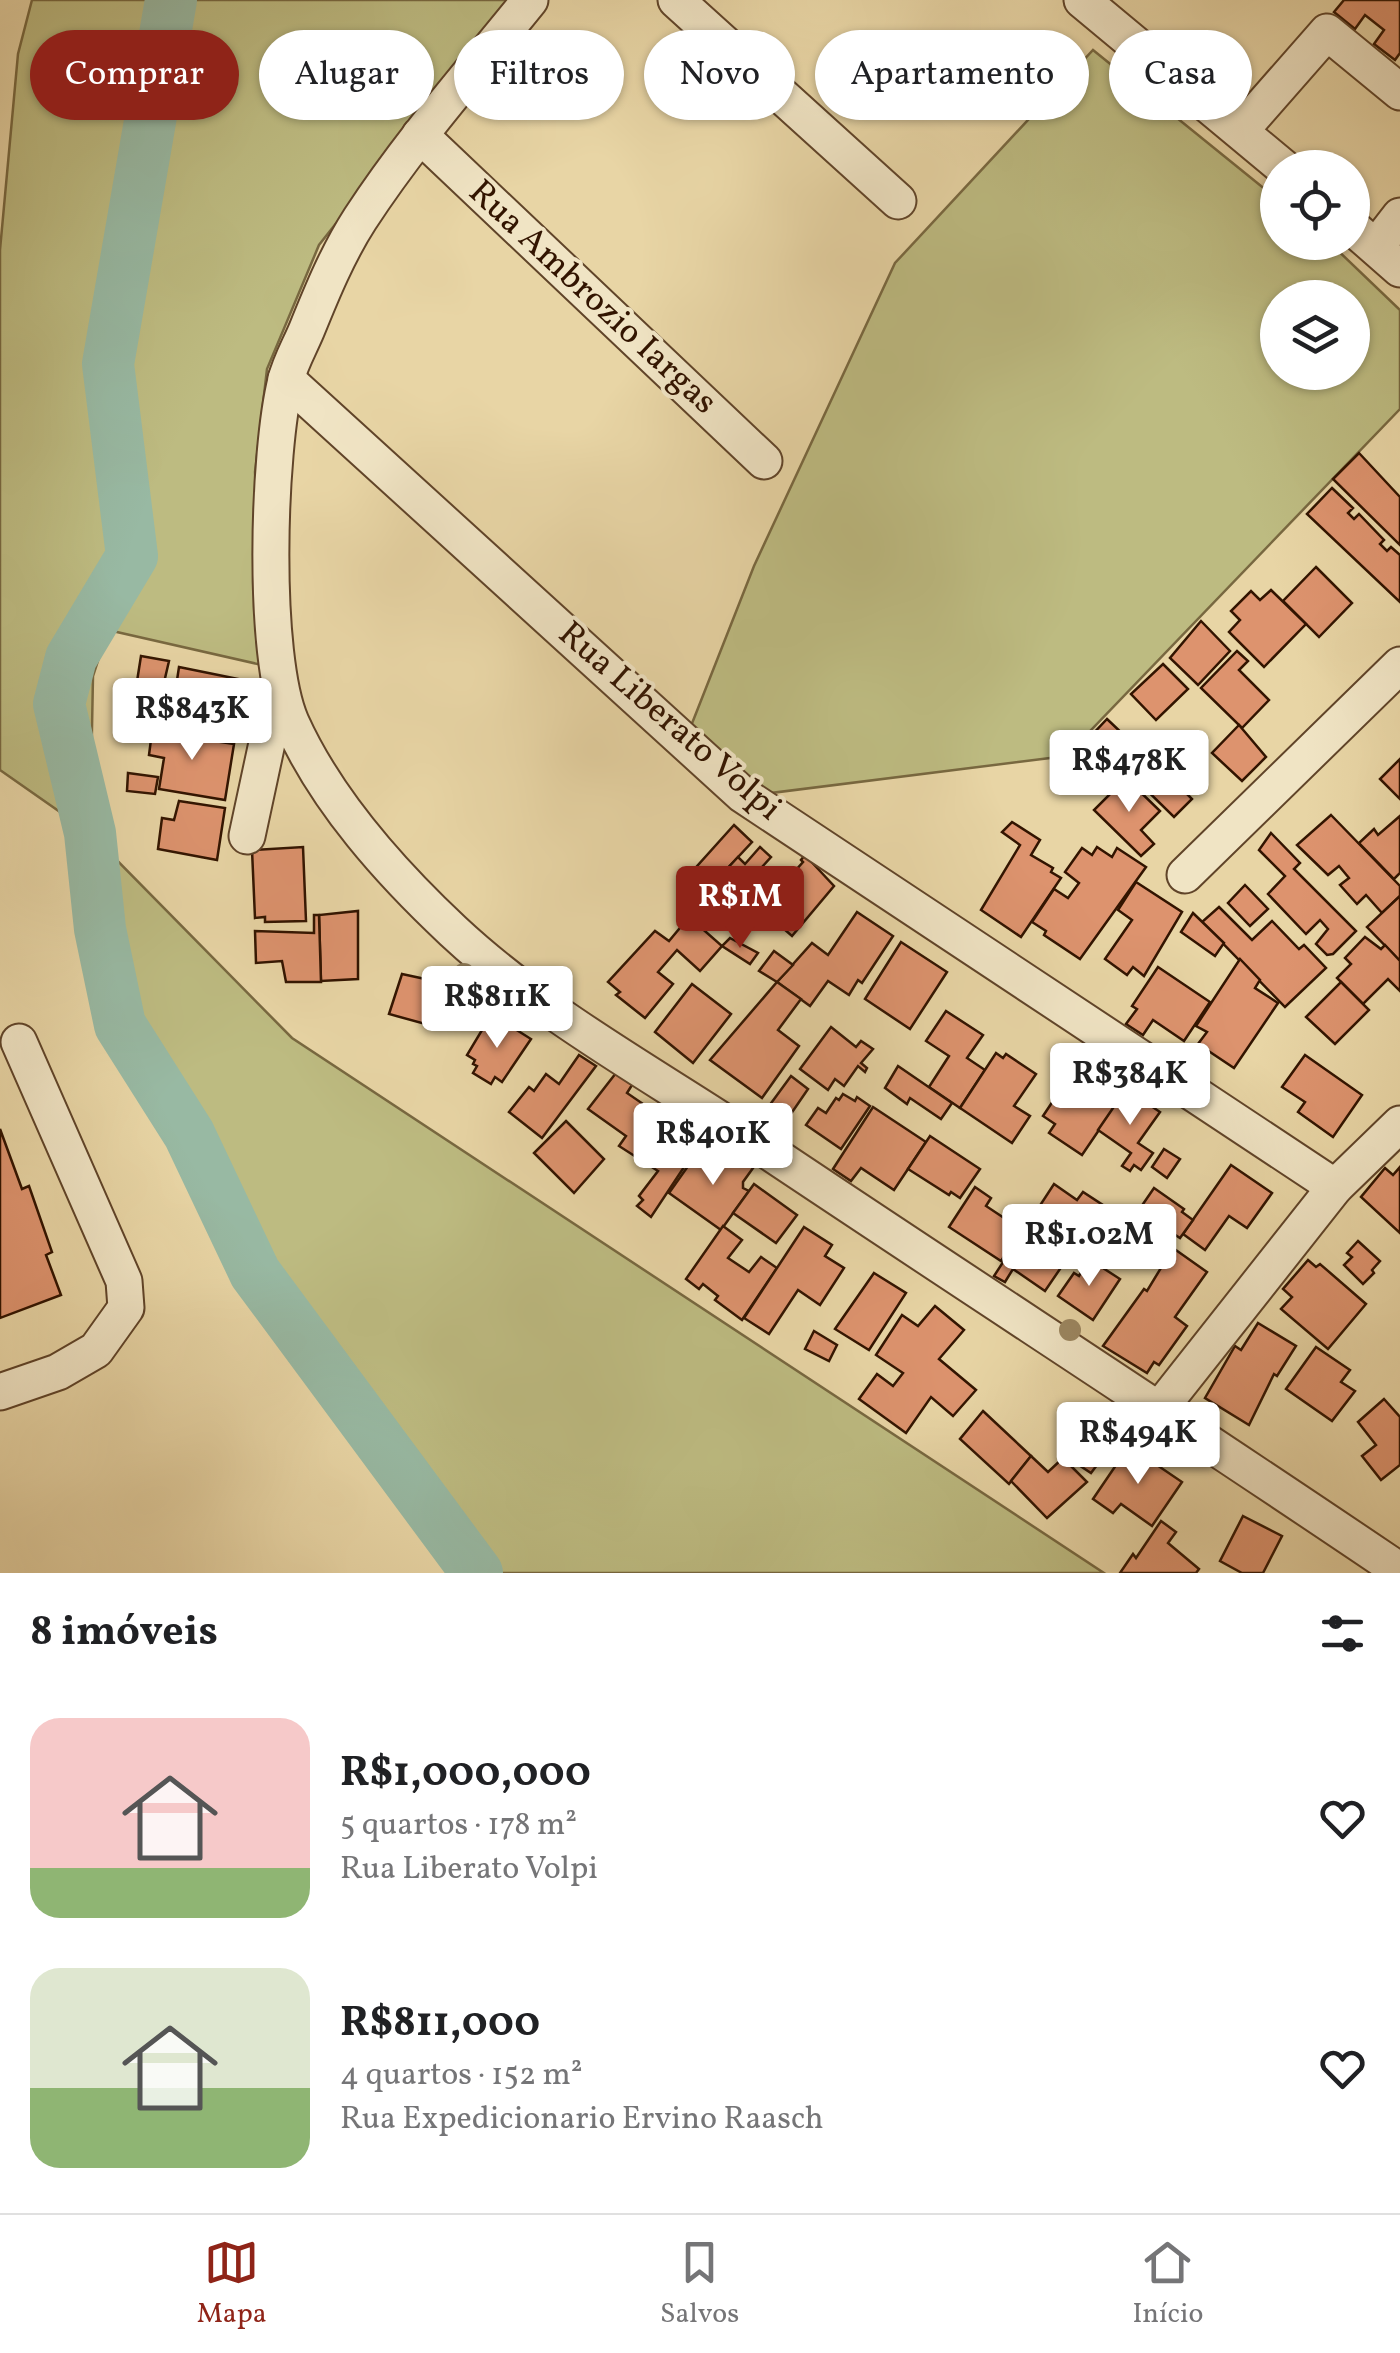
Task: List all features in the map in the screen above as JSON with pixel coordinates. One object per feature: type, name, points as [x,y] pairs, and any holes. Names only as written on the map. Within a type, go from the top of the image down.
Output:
[{"type":"street","points":[[530,0],[420,135],[358,221],[328,278],[286,379],[273,496],[272,607],[279,686],[292,722],[337,802],[357,829],[453,931],[556,1017],[682,1094],[1400,1572]]},
{"type":"street","points":[[676,0],[898,201]]},
{"type":"street","points":[[1082,0],[1264,150]]},
{"type":"street","points":[[1241,130],[1327,32],[1400,92]]},
{"type":"street","name":"Rua Ambrozio Iargas","points":[[420,135],[764,461]]},
{"type":"street","points":[[1376,248],[1400,216]]},
{"type":"street","name":"Rua Liberato Volpi","points":[[286,379],[743,795],[1335,1188]]},
{"type":"street","points":[[1185,875],[1400,665]]},
{"type":"street","points":[[247,836],[279,686]]},
{"type":"street","points":[[0,1392],[58,1372],[96,1350],[126,1308],[124,1281],[20,1042]]},
{"type":"street","points":[[1158,1410],[1335,1188],[1400,1124]]},
{"type":"shaded area","points":[[32,0],[513,0],[489,30],[454,30],[454,75],[434,100],[434,30],[259,30],[259,120],[418,120],[319,245],[267,369],[255,472],[262,665],[108,630],[93,676],[90,833],[0,770],[0,250],[18,54]]},
{"type":"shaded area","points":[[1093,50],[1109,63],[1109,120],[1179,120],[1260,185],[1260,260],[1348,260],[1369,280],[1260,280],[1260,390],[1370,390],[1370,281],[1400,310],[1400,409],[1066,756],[755,795],[691,726],[754,566],[895,263],[1028,120],[1089,120],[1089,54]]},
{"type":"shaded area","points":[[90,833],[292,1038],[1104,1573],[458,1573],[465,1557],[255,1273],[189,1134],[120,1025],[100,930]]},
{"type":"building","points":[[1344,0],[1400,0],[1400,53],[1395,60],[1374,44],[1384,30],[1365,15],[1355,29],[1334,12]]},
{"type":"building","points":[[1359,453],[1400,497],[1400,545],[1333,479]]},
{"type":"building","points":[[1332,488],[1353,508],[1348,513],[1354,519],[1359,514],[1384,540],[1380,544],[1387,551],[1391,547],[1400,555],[1400,602],[1307,514]]},
{"type":"building","points":[[1316,567],[1352,603],[1319,637],[1283,601]]},
{"type":"building","points":[[1271,590],[1306,624],[1264,667],[1229,632],[1240,620],[1231,611],[1251,591],[1260,600]]},
{"type":"building","points":[[1201,621],[1230,651],[1198,685],[1170,658]]},
{"type":"building","points":[[1237,651],[1248,661],[1239,670],[1269,700],[1242,728],[1201,688]]},
{"type":"building","points":[[141,656],[169,661],[156,717],[132,713]]},
{"type":"building","points":[[1163,664],[1188,689],[1156,720],[1131,694]]},
{"type":"building","points":[[179,667],[238,679],[228,730],[171,720]]},
{"type":"building","points":[[1107,719],[1126,737],[1110,754],[1091,736]]},
{"type":"building","points":[[153,724],[177,729],[175,735],[234,744],[225,800],[159,789],[164,758],[149,755]]},
{"type":"building","points":[[1239,725],[1266,757],[1242,781],[1212,753]]},
{"type":"building","points":[[1091,736],[1110,754],[1092,772],[1087,768],[1065,790],[1052,777]]},
{"type":"building","points":[[1151,737],[1198,783],[1187,794],[1192,799],[1174,817],[1122,766]]},
{"type":"building","points":[[1400,759],[1400,799],[1380,779]]},
{"type":"building","points":[[128,773],[158,777],[155,794],[127,791]]},
{"type":"building","points":[[1126,778],[1160,811],[1141,830],[1154,844],[1141,856],[1094,810]]},
{"type":"building","points":[[179,801],[225,808],[217,860],[158,849],[162,818],[174,820]]},
{"type":"building","points":[[1331,815],[1400,886],[1400,896],[1382,913],[1366,895],[1357,904],[1340,885],[1349,878],[1339,866],[1328,875],[1297,845]]},
{"type":"building","points":[[1400,816],[1400,873],[1394,879],[1359,843],[1374,829],[1378,835]]},
{"type":"building","points":[[1012,822],[1040,840],[1031,855],[1053,868],[1051,872],[1061,878],[1021,937],[981,910],[1020,845],[1002,832]]},
{"type":"building","points":[[734,825],[752,842],[698,900],[681,884]]},
{"type":"building","points":[[1271,833],[1300,863],[1294,869],[1356,931],[1333,954],[1327,955],[1316,944],[1328,929],[1320,920],[1306,934],[1268,894],[1285,876],[1259,850]]},
{"type":"building","points":[[303,847],[306,921],[265,922],[265,917],[255,918],[252,850]]},
{"type":"building","points":[[760,847],[771,857],[717,917],[698,900],[738,857],[745,864]]},
{"type":"building","points":[[1097,847],[1112,857],[1117,848],[1146,867],[1080,959],[1032,922],[1054,889],[1068,898],[1079,883],[1065,872],[1082,848],[1092,855]]},
{"type":"building","points":[[805,855],[834,886],[792,936],[761,909]]},
{"type":"building","points":[[769,869],[782,881],[734,933],[717,917],[757,872],[762,877]]},
{"type":"building","points":[[1136,882],[1182,912],[1144,976],[1133,967],[1127,975],[1105,959],[1132,920],[1118,910]]},
{"type":"building","points":[[1245,885],[1268,909],[1250,926],[1228,903]]},
{"type":"building","points":[[1400,896],[1400,961],[1367,927]]},
{"type":"building","points":[[1219,907],[1252,940],[1272,921],[1299,949],[1304,945],[1326,968],[1285,1007],[1202,922]]},
{"type":"building","points":[[358,911],[358,979],[321,981],[319,915]]},
{"type":"building","points":[[857,912],[893,936],[862,983],[858,980],[849,995],[828,981],[810,1006],[777,982],[812,943],[828,955]]},
{"type":"building","points":[[1193,913],[1224,943],[1215,956],[1181,932]]},
{"type":"building","points":[[314,915],[319,915],[321,982],[286,982],[282,961],[256,963],[255,931],[314,933]]},
{"type":"building","points":[[689,917],[722,946],[700,971],[677,950],[658,972],[673,984],[645,1018],[616,995],[620,992],[608,982],[655,931],[669,941]]},
{"type":"building","points":[[1365,937],[1381,949],[1385,945],[1400,961],[1400,991],[1388,979],[1363,1004],[1337,978],[1351,964],[1345,958]]},
{"type":"building","points":[[730,938],[758,953],[750,964],[722,946]]},
{"type":"building","points":[[901,942],[947,972],[910,1029],[865,999]]},
{"type":"building","points":[[774,951],[793,965],[777,982],[759,971]]},
{"type":"building","points":[[1240,959],[1260,980],[1255,988],[1278,1003],[1234,1068],[1198,1044],[1207,1032],[1196,1026]]},
{"type":"building","points":[[1158,967],[1210,1002],[1184,1041],[1153,1020],[1143,1035],[1126,1024],[1137,1009],[1132,1006]]},
{"type":"building","points":[[402,974],[453,985],[440,1028],[389,1014]]},
{"type":"building","points":[[777,982],[801,999],[778,1030],[799,1046],[762,1098],[710,1060]]},
{"type":"building","points":[[1341,982],[1369,1010],[1335,1044],[1306,1017]]},
{"type":"building","points":[[692,984],[731,1014],[693,1063],[655,1032]]},
{"type":"building","points":[[946,1011],[983,1035],[967,1058],[985,1070],[960,1108],[929,1087],[949,1056],[926,1041]]},
{"type":"building","points":[[488,1020],[497,1026],[501,1020],[531,1039],[502,1082],[495,1077],[491,1084],[473,1073],[475,1060],[467,1055]]},
{"type":"building","points":[[831,1027],[856,1047],[861,1041],[873,1049],[861,1063],[867,1068],[865,1072],[858,1066],[844,1086],[835,1079],[828,1090],[800,1069]]},
{"type":"building","points":[[996,1053],[1003,1058],[1006,1054],[1036,1074],[1014,1106],[1030,1116],[1012,1143],[960,1108]]},
{"type":"building","points":[[579,1055],[596,1066],[542,1138],[509,1112],[529,1087],[534,1091],[546,1074],[559,1084]]},
{"type":"building","points":[[1305,1055],[1362,1095],[1333,1137],[1298,1112],[1305,1102],[1282,1087]]},
{"type":"building","points":[[898,1066],[952,1103],[941,1119],[910,1098],[907,1104],[885,1088]]},
{"type":"building","points":[[616,1073],[632,1085],[627,1093],[700,1143],[651,1217],[637,1206],[643,1200],[639,1196],[658,1171],[619,1146],[626,1136],[588,1109]]},
{"type":"building","points":[[791,1076],[808,1089],[784,1124],[773,1116],[777,1112],[769,1106]]},
{"type":"building","points":[[1069,1077],[1081,1085],[1085,1080],[1118,1102],[1082,1155],[1049,1133],[1055,1124],[1043,1116]]},
{"type":"building","points":[[1126,1089],[1160,1112],[1138,1143],[1153,1153],[1141,1170],[1134,1165],[1130,1171],[1122,1166],[1131,1153],[1098,1130]]},
{"type":"building","points":[[843,1094],[870,1106],[841,1149],[806,1125],[818,1108],[826,1113]]},
{"type":"building","points":[[873,1107],[926,1142],[894,1190],[861,1168],[851,1181],[833,1169]]},
{"type":"building","points":[[566,1121],[604,1159],[574,1193],[534,1153]]},
{"type":"building","points":[[0,1129],[22,1189],[29,1186],[52,1252],[46,1255],[61,1295],[0,1318]]},
{"type":"building","points":[[930,1136],[980,1169],[960,1198],[908,1169]]},
{"type":"building","points":[[1164,1149],[1180,1159],[1167,1178],[1152,1167]]},
{"type":"building","points":[[698,1152],[720,1167],[730,1153],[753,1168],[743,1182],[743,1188],[749,1191],[721,1230],[669,1193]]},
{"type":"building","points":[[1231,1165],[1272,1193],[1247,1228],[1229,1216],[1205,1250],[1183,1234]]},
{"type":"building","points":[[1400,1167],[1400,1233],[1361,1197],[1385,1168],[1393,1175]]},
{"type":"building","points":[[754,1184],[797,1215],[776,1243],[733,1213]]},
{"type":"building","points":[[1054,1184],[1077,1200],[1083,1192],[1112,1211],[1089,1248],[1079,1241],[1045,1291],[1013,1269],[1005,1282],[994,1276]]},
{"type":"building","points":[[975,1187],[991,1198],[986,1206],[1022,1230],[1001,1261],[949,1227]]},
{"type":"building","points":[[1154,1188],[1193,1220],[1180,1238],[1163,1227],[1154,1239],[1130,1223]]},
{"type":"building","points":[[723,1226],[742,1240],[728,1258],[749,1272],[761,1257],[777,1268],[742,1320],[715,1300],[718,1296],[703,1284],[699,1289],[686,1279]]},
{"type":"building","points":[[804,1227],[832,1245],[825,1256],[844,1268],[820,1305],[798,1290],[769,1334],[744,1318]]},
{"type":"building","points":[[1358,1241],[1380,1261],[1363,1284],[1344,1265],[1352,1257],[1347,1253]]},
{"type":"building","points":[[1173,1248],[1207,1272],[1175,1317],[1187,1326],[1159,1365],[1154,1362],[1147,1373],[1103,1346],[1144,1289],[1147,1291]]},
{"type":"building","points":[[1089,1259],[1120,1279],[1093,1320],[1058,1296],[1074,1273],[1079,1276]]},
{"type":"building","points":[[1308,1260],[1316,1267],[1320,1264],[1366,1304],[1328,1349],[1281,1309],[1292,1297],[1283,1289]]},
{"type":"building","points":[[874,1273],[906,1293],[869,1350],[835,1329]]},
{"type":"building","points":[[935,1306],[964,1330],[939,1359],[976,1390],[953,1416],[931,1397],[906,1433],[859,1399],[877,1374],[893,1386],[903,1373],[876,1355],[902,1315],[918,1326]]},
{"type":"building","points":[[1258,1323],[1296,1346],[1277,1376],[1274,1374],[1249,1425],[1205,1398],[1235,1346],[1241,1350]]},
{"type":"building","points":[[814,1331],[837,1345],[829,1361],[805,1349]]},
{"type":"building","points":[[1316,1347],[1350,1370],[1341,1382],[1355,1391],[1332,1421],[1286,1389]]},
{"type":"building","points":[[1384,1399],[1400,1417],[1400,1465],[1381,1480],[1362,1456],[1376,1445],[1358,1422]]},
{"type":"building","points":[[983,1411],[1031,1456],[1009,1484],[960,1439]]},
{"type":"building","points":[[1095,1411],[1120,1427],[1121,1433],[1091,1473],[1062,1454],[1090,1412]]},
{"type":"building","points":[[1129,1446],[1182,1482],[1152,1526],[1121,1504],[1113,1513],[1093,1499]]},
{"type":"building","points":[[1031,1456],[1048,1472],[1063,1458],[1087,1482],[1047,1518],[1011,1481]]},
{"type":"building","points":[[1243,1516],[1282,1536],[1263,1573],[1242,1573],[1220,1561]]},
{"type":"building","points":[[1161,1521],[1176,1532],[1168,1543],[1199,1569],[1196,1573],[1120,1573],[1133,1554],[1136,1558]]},
{"type":"waterway","points":[[171,0],[108,364],[132,556],[71,658],[59,704],[90,833],[100,929],[120,1025],[189,1134],[255,1273],[477,1573]]}]
